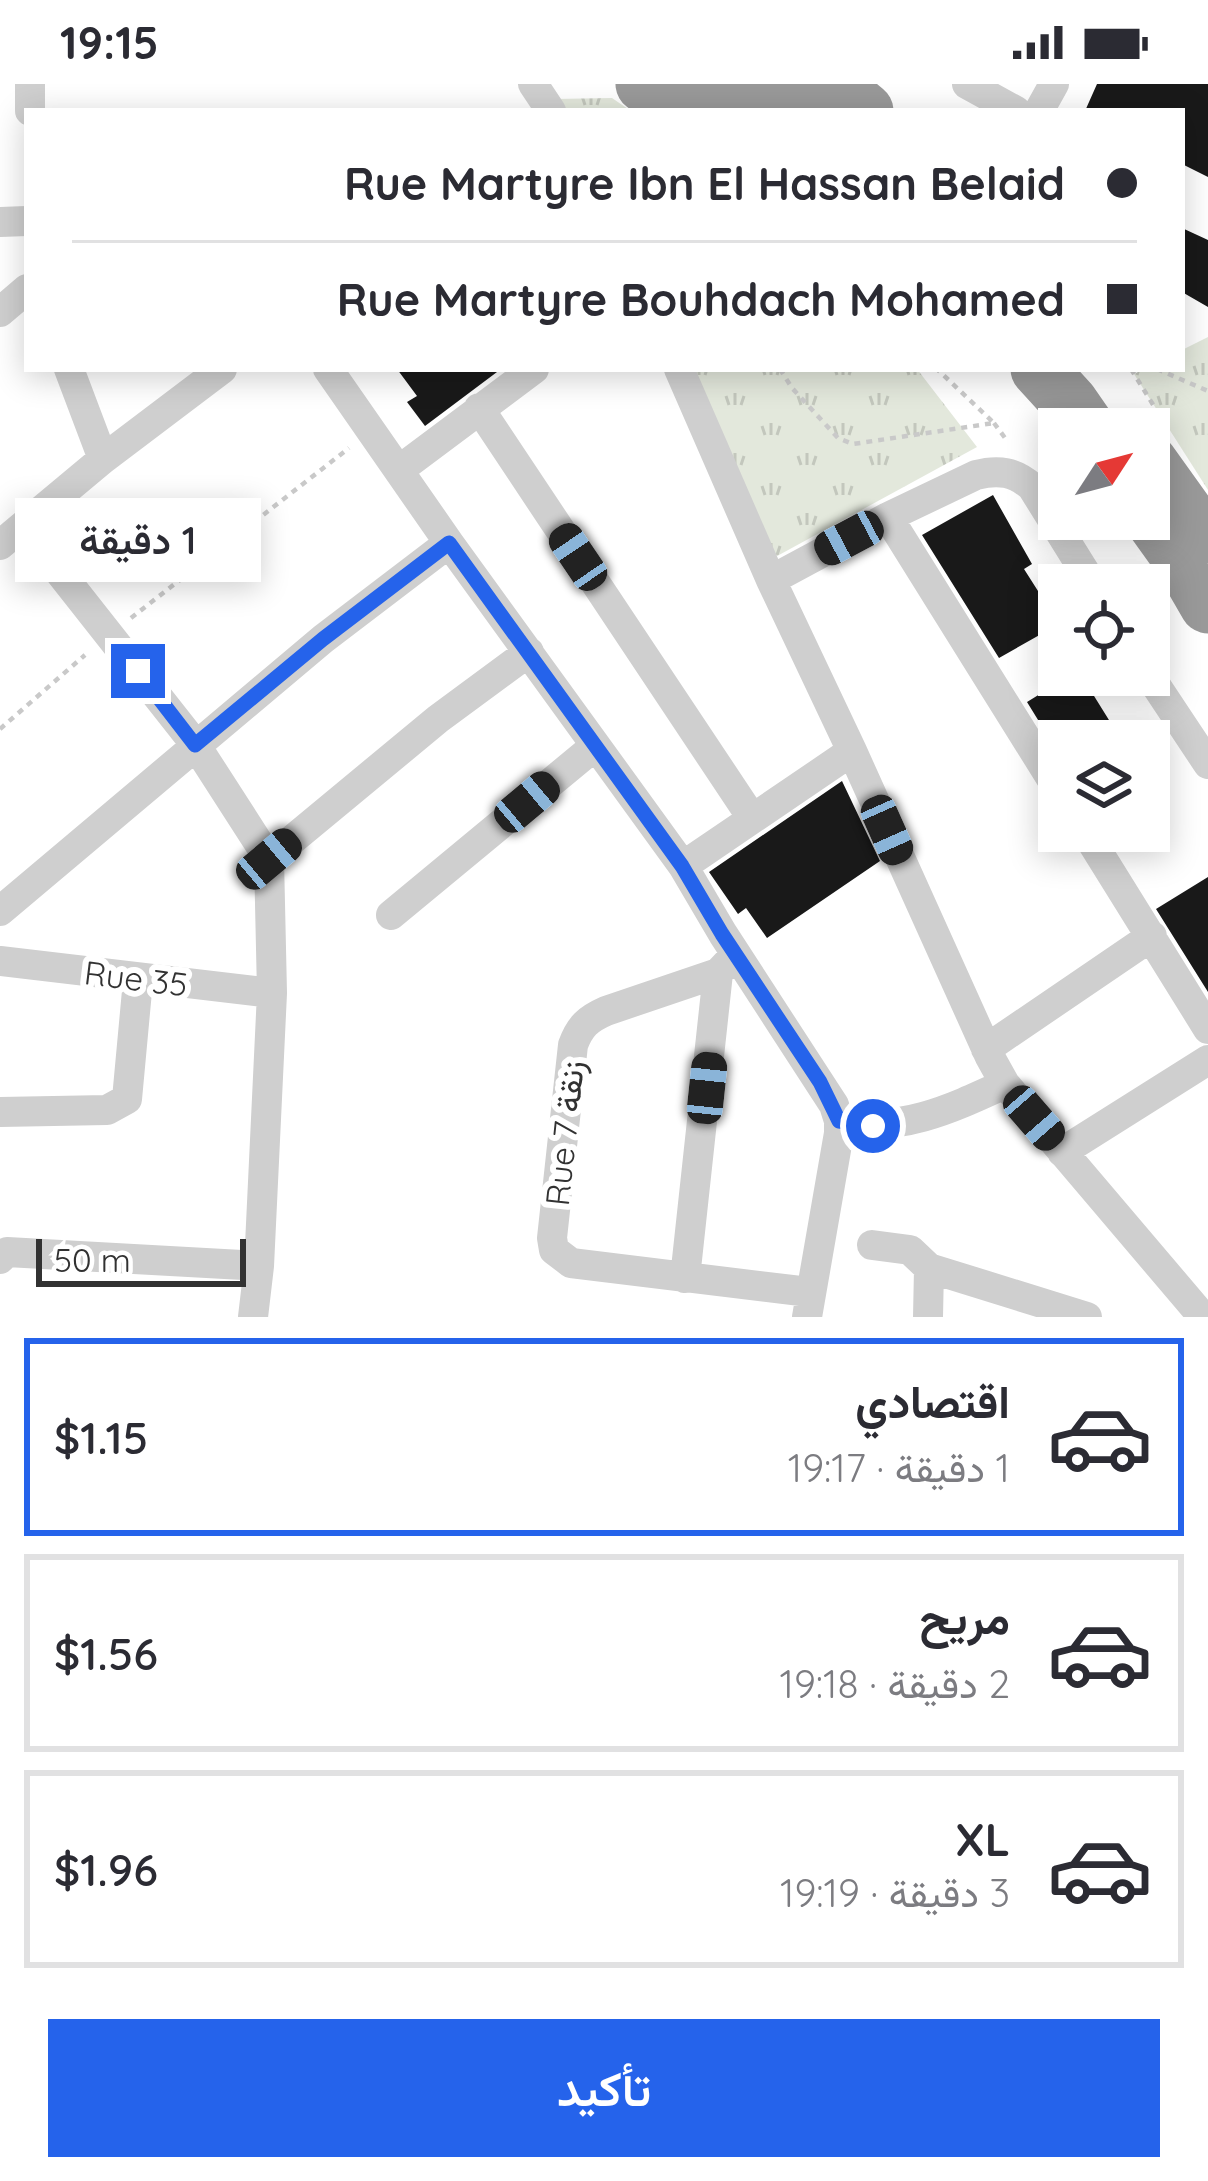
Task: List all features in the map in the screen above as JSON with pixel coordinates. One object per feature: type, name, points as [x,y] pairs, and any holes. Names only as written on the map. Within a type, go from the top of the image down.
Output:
[{"type":"highway","points":[[644,84],[675,108]]},
{"type":"highway","points":[[716,84],[750,108]]},
{"type":"highway","points":[[780,84],[811,108]]},
{"type":"highway","points":[[832,84],[861,108]]},
{"type":"highway","points":[[1023,372],[1070,392]]},
{"type":"highway","points":[[1170,491],[1208,544]]},
{"type":"highway","points":[[1168,540],[1208,605]]},
{"type":"street","points":[[967,84],[1011,108]]},
{"type":"street","points":[[0,312],[24,292]]},
{"type":"street","points":[[71,372],[103,459]]},
{"type":"street","points":[[218,372],[12,536],[110,634],[195,745],[269,859],[272,993],[253,1317]]},
{"type":"street","points":[[330,372],[682,866],[727,963],[820,1082],[839,1121],[808,1304],[685,1278],[727,963]]},
{"type":"street","points":[[399,470],[530,372]]},
{"type":"street","points":[[680,372],[771,580],[1005,1084],[1203,1317]]},
{"type":"street","points":[[479,408],[752,818]]},
{"type":"street","points":[[771,580],[888,517],[991,471],[1021,477],[1032,487],[1080,564]]},
{"type":"street","points":[[888,517],[1038,756]]},
{"type":"street","points":[[0,911],[323,639],[449,543]]},
{"type":"street","points":[[269,859],[438,719],[529,652]]},
{"type":"street","points":[[1162,696],[1208,764]]},
{"type":"street","points":[[391,915],[595,746]]},
{"type":"street","points":[[682,866],[852,751]]},
{"type":"street","points":[[1098,852],[1208,1029]]},
{"type":"street","points":[[986,1049],[1152,936]]},
{"type":"street","name":"Rue 35","points":[[0,962],[272,993]]},
{"type":"street","name":"Rue 7 زنقة","points":[[685,1278],[571,1263],[554,1250],[573,1045],[578,1030],[592,1017],[727,963]]},
{"type":"street","points":[[0,1112],[107,1110],[127,1099],[139,980]]},
{"type":"street","points":[[1063,1152],[1208,1060]]},
{"type":"street","points":[[839,1121],[896,1124],[934,1114],[1005,1084]]},
{"type":"street","points":[[872,1244],[910,1250],[929,1268],[1087,1317]]},
{"type":"street","points":[[2,1250],[259,1266]]},
{"type":"street","points":[[928,1317],[929,1268]]},
{"type":"path","points":[[783,372],[838,438],[853,444],[994,423],[940,372]]},
{"type":"path","points":[[1164,372],[1208,391]]},
{"type":"path","points":[[0,729],[110,634],[372,429]]},
{"type":"green space","points":[[612,98],[627,108],[559,108],[555,99]]},
{"type":"green space","points":[[1208,337],[1208,490],[1170,430],[1170,408],[1156,408],[1134,374],[1185,372],[1185,348]]},
{"type":"green space","points":[[680,372],[919,372],[977,447],[768,561]]},
{"type":"building","points":[[1097,84],[1208,84],[1208,177],[1185,166],[1185,108],[1086,108]]},
{"type":"building","points":[[1185,229],[1208,240],[1208,307],[1185,294]]},
{"type":"building","points":[[399,372],[497,372],[425,426],[407,402],[417,396]]},
{"type":"building","points":[[993,495],[1032,564],[1024,569],[1038,591],[1038,636],[999,658],[922,535]]},
{"type":"building","points":[[1038,695],[1094,696],[1109,720],[1038,720],[1027,702]]},
{"type":"building","points":[[842,781],[880,861],[767,938],[746,908],[738,914],[709,872]]},
{"type":"building","points":[[1208,877],[1208,992],[1156,909]]},
{"type":"route","points":[[138,671],[195,745],[449,543],[682,866],[820,1082],[839,1121],[873,1126]]}]
